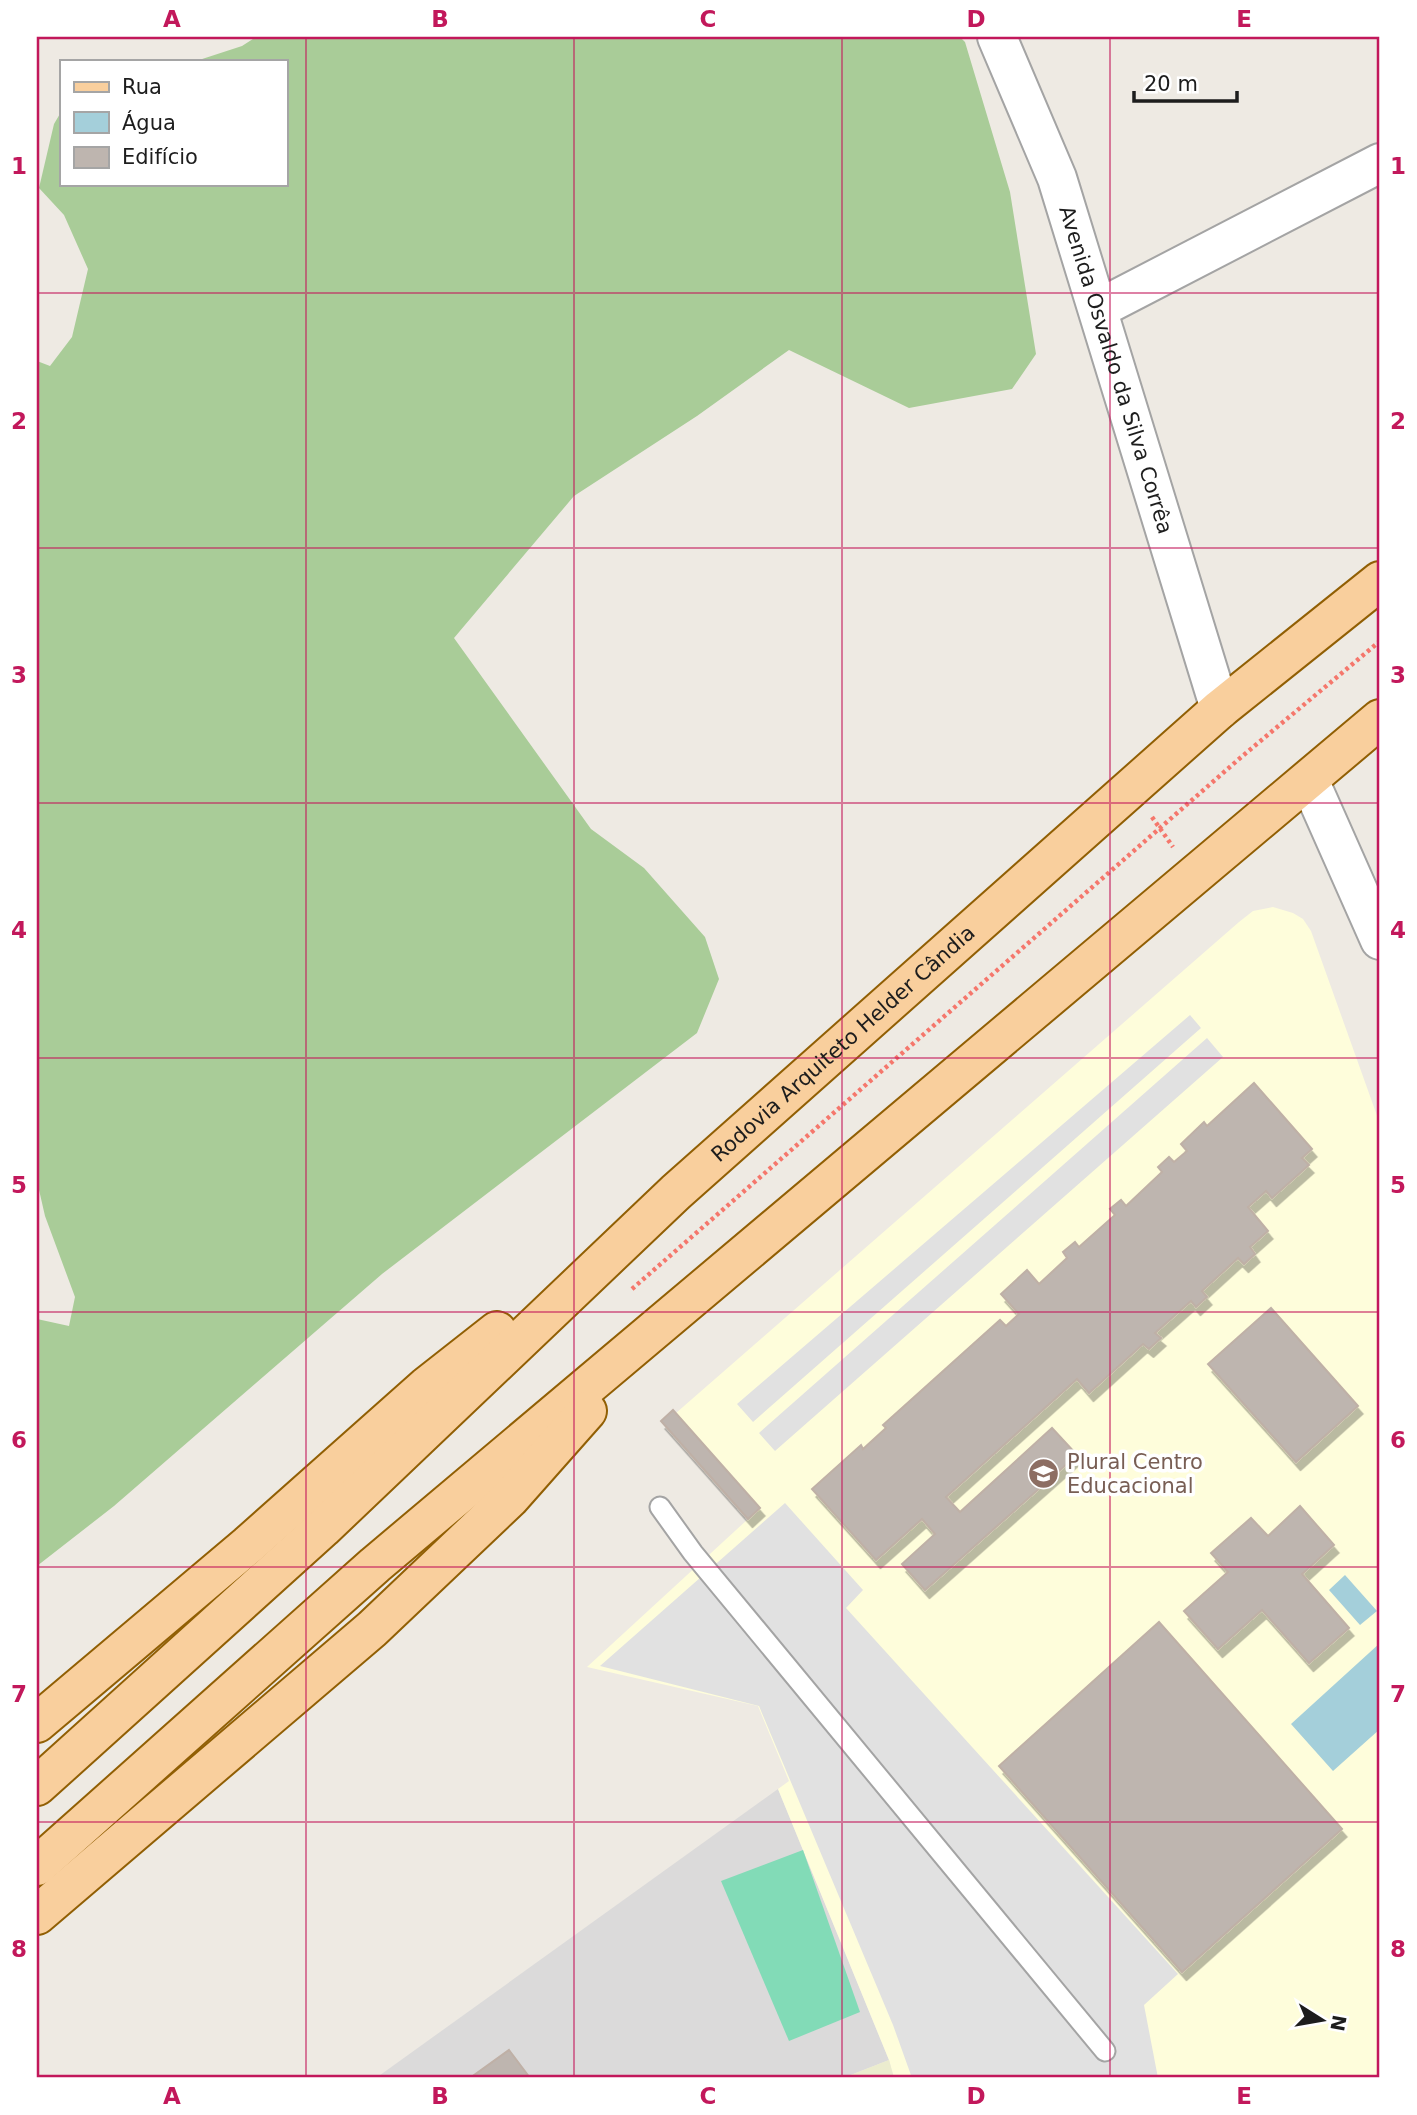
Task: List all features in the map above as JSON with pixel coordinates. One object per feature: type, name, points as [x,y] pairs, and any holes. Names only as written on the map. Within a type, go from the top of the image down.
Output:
[{"type":"main road","name":"Rodovia Arquiteto Helder Cândia","points":[[37,1786],[323,1528],[676,1192],[1220,709],[1380,582]]},
{"type":"main road","points":[[37,1866],[375,1565],[1380,719]]},
{"type":"main road","points":[[37,1723],[248,1545],[427,1386],[676,1192]]},
{"type":"main road","points":[[37,1915],[372,1629],[510,1498],[593,1404],[632,1347]]},
{"type":"street","name":"Avenida Osvaldo da Silva Corrêa","points":[[997,37],[1057,178],[1220,709]]},
{"type":"street","points":[[1098,309],[1380,163]]},
{"type":"street","points":[[1309,780],[1380,940]]},
{"type":"lane","points":[[660,1507],[692,1553],[1105,2051]]},
{"type":"path","points":[[629,1291],[1239,759],[1380,641]]},
{"type":"path","points":[[1132,787],[1193,877]]},
{"type":"shaded area","name":"Plural Centro Educacional","points":[[1273,907],[1303,919],[1311,931],[1380,1124],[1380,2078],[894,2078],[778,1789],[789,1781],[758,1706],[587,1667],[748,1519],[661,1421],[673,1410],[676,1413],[1239,922],[1253,911]]},
{"type":"shaded area","points":[[1190,1015],[1201,1028],[753,1422],[737,1404]]},
{"type":"shaded area","points":[[1207,1038],[1223,1057],[775,1451],[759,1433]]},
{"type":"shaded area","points":[[785,1503],[863,1590],[846,1608],[1178,1974],[1144,2005],[1158,2078],[912,2078],[893,2025],[759,1706],[600,1666]]},
{"type":"shaded area","points":[[778,1789],[889,2060],[843,2078],[376,2078]]},
{"type":"shaded area","points":[[889,2060],[894,2078],[843,2078]]},
{"type":"green space","points":[[256,37],[960,37],[965,42],[1010,192],[1036,354],[1012,389],[909,408],[789,350],[697,416],[574,496],[454,638],[591,829],[644,868],[705,937],[719,979],[697,1033],[382,1274],[114,1506],[37,1566],[37,1319],[69,1326],[75,1297],[45,1216],[37,1181],[37,361],[50,366],[72,337],[88,269],[64,215],[39,188],[54,124],[60,114],[60,186],[287,186],[287,60],[199,60],[242,46]]},
{"type":"green space","points":[[803,1850],[860,2012],[789,2041],[721,1881]]},
{"type":"water","points":[[1345,1575],[1377,1611],[1360,1625],[1329,1590]]},
{"type":"water","points":[[1380,1643],[1380,1729],[1333,1771],[1291,1724]]},
{"type":"building","points":[[1254,1083],[1312,1149],[1302,1158],[1309,1165],[1272,1198],[1266,1191],[1248,1207],[1268,1231],[1250,1247],[1255,1254],[1244,1264],[1238,1258],[1202,1291],[1207,1297],[1196,1307],[1191,1301],[1155,1333],[1161,1338],[1149,1349],[1143,1344],[1089,1393],[1077,1379],[946,1497],[960,1512],[1052,1428],[1077,1455],[925,1590],[902,1564],[935,1534],[922,1519],[876,1560],[812,1489],[861,1445],[863,1449],[886,1428],[883,1425],[1000,1320],[1006,1326],[1019,1314],[1001,1294],[1027,1270],[1039,1284],[1067,1258],[1063,1252],[1075,1242],[1079,1247],[1115,1215],[1110,1209],[1121,1200],[1126,1206],[1162,1172],[1158,1167],[1169,1157],[1174,1162],[1187,1151],[1181,1144],[1204,1122],[1207,1126]]},
{"type":"building","points":[[1271,1308],[1358,1406],[1296,1462],[1208,1364]]},
{"type":"building","points":[[673,1410],[760,1508],[748,1519],[661,1421]]},
{"type":"building","points":[[1300,1506],[1334,1545],[1302,1574],[1349,1628],[1309,1663],[1262,1610],[1218,1649],[1184,1611],[1228,1572],[1211,1553],[1251,1518],[1268,1536]]},
{"type":"building","points":[[1159,1622],[1342,1829],[1182,1972],[999,1766]]},
{"type":"building","points":[[509,2050],[530,2078],[470,2078]]},
{"type":"place","name":"Plural Centro Educacional","points":[[1044,1474]]}]
